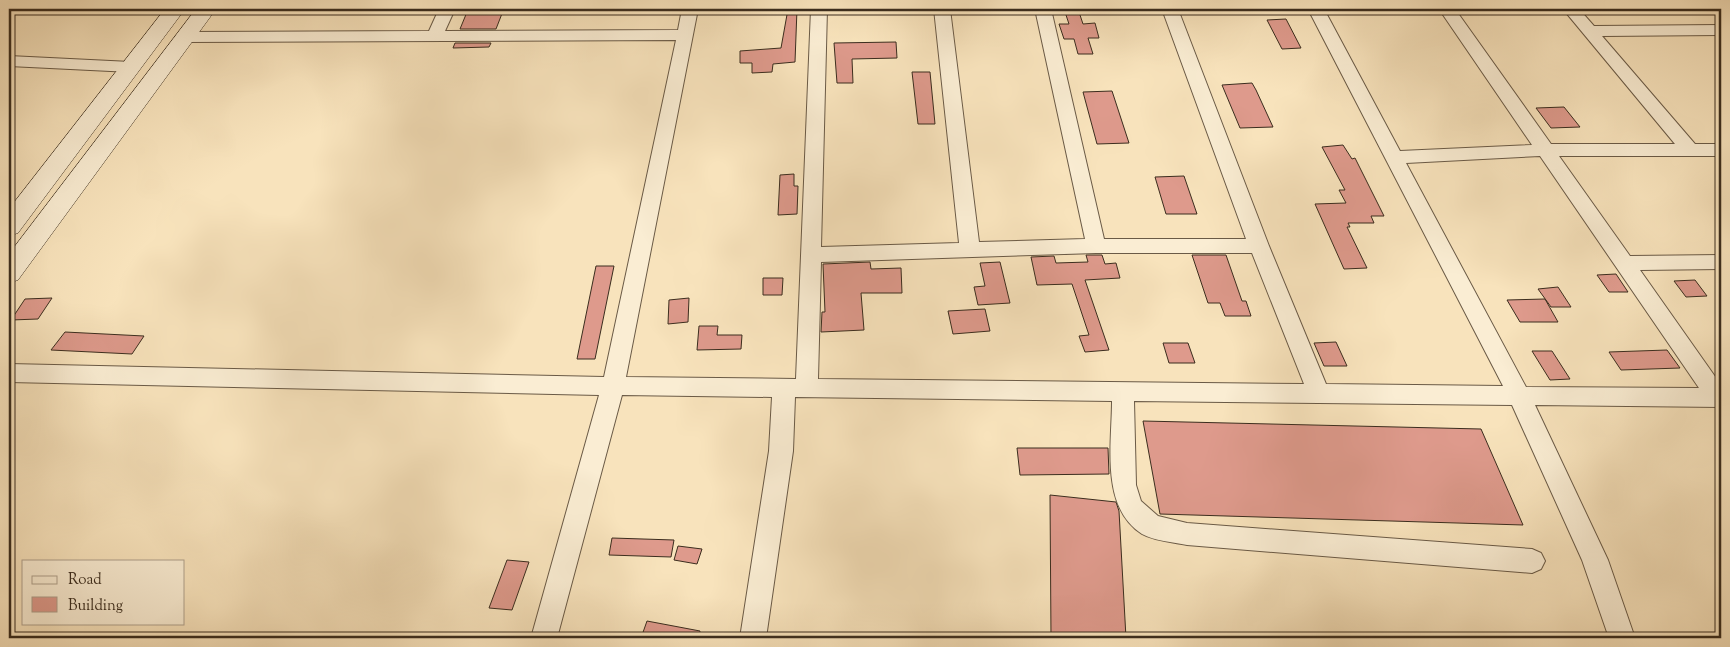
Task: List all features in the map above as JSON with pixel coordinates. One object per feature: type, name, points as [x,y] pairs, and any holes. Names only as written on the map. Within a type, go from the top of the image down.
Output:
[{"type":"main road","points":[[9,227],[175,9]]},
{"type":"main road","points":[[9,272],[183,37],[206,9]]},
{"type":"street","points":[[435,35],[447,9]]},
{"type":"street","points":[[544,638],[613,386],[690,9]]},
{"type":"street","points":[[753,638],[781,452],[795,388],[811,255],[819,9]]},
{"type":"street","points":[[942,9],[970,249]]},
{"type":"street","points":[[1043,9],[1096,246]]},
{"type":"street","points":[[1170,9],[1259,246],[1319,394]]},
{"type":"street","points":[[1316,9],[1520,397],[1595,560],[1622,638]]},
{"type":"street","points":[[1447,9],[1720,398]]},
{"type":"street","points":[[1572,9],[1690,150]]},
{"type":"street","points":[[1590,31],[1721,30]]},
{"type":"street","points":[[183,37],[686,34]]},
{"type":"street","points":[[9,61],[131,67]]},
{"type":"street","points":[[1394,157],[1546,150],[1721,150]]},
{"type":"street","points":[[811,255],[1096,246],[1259,246]]},
{"type":"street","points":[[1625,263],[1721,262]]},
{"type":"street","points":[[9,373],[613,386],[1720,398]]},
{"type":"street","points":[[1123,392],[1124,485],[1130,507],[1151,526],[1187,534],[1532,561]]},
{"type":"building","points":[[788,9],[797,9],[795,62],[773,64],[772,72],[752,73],[752,63],[740,63],[740,51],[781,48]]},
{"type":"building","points":[[1064,9],[1078,9],[1083,24],[1095,23],[1099,38],[1088,38],[1093,54],[1078,54],[1074,39],[1064,39],[1059,24],[1069,24]]},
{"type":"building","points":[[503,11],[496,29],[460,29],[467,12]]},
{"type":"building","points":[[1286,19],[1301,48],[1282,49],[1267,20]]},
{"type":"building","points":[[896,42],[897,58],[852,59],[853,83],[837,83],[834,43]]},
{"type":"building","points":[[455,43],[491,43],[489,47],[453,48]]},
{"type":"building","points":[[912,72],[930,72],[935,124],[918,124]]},
{"type":"building","points":[[1252,83],[1273,127],[1240,128],[1222,85]]},
{"type":"building","points":[[1112,91],[1129,143],[1097,144],[1083,92]]},
{"type":"building","points":[[1564,107],[1580,127],[1551,128],[1536,108]]},
{"type":"building","points":[[1343,145],[1352,159],[1355,158],[1384,216],[1371,216],[1374,223],[1348,223],[1350,227],[1347,227],[1367,268],[1344,269],[1315,204],[1346,203],[1339,190],[1345,190],[1322,147]]},
{"type":"building","points":[[794,174],[794,186],[798,186],[797,214],[778,215],[780,175]]},
{"type":"building","points":[[1184,176],[1197,214],[1166,214],[1155,177]]},
{"type":"building","points":[[1086,255],[1102,255],[1105,264],[1116,263],[1120,278],[1085,280],[1109,350],[1085,352],[1079,336],[1089,335],[1072,284],[1037,285],[1031,257],[1054,256],[1056,263],[1088,262]]},
{"type":"building","points":[[1192,255],[1226,255],[1242,301],[1246,301],[1251,316],[1225,316],[1220,303],[1208,303]]},
{"type":"building","points":[[870,262],[871,269],[901,268],[902,293],[861,293],[864,330],[821,332],[822,312],[825,312],[823,264]]},
{"type":"building","points":[[1000,262],[1010,303],[978,305],[974,287],[985,286],[980,263]]},
{"type":"building","points":[[596,266],[614,266],[595,359],[577,359]]},
{"type":"building","points":[[1616,274],[1628,292],[1609,292],[1597,275]]},
{"type":"building","points":[[763,278],[783,278],[782,295],[763,295]]},
{"type":"building","points":[[1695,280],[1707,296],[1686,297],[1674,281]]},
{"type":"building","points":[[1558,287],[1571,307],[1551,307],[1538,289]]},
{"type":"building","points":[[52,298],[38,319],[11,320],[25,299]]},
{"type":"building","points":[[689,298],[688,322],[668,324],[669,300]]},
{"type":"building","points":[[1545,299],[1558,322],[1520,322],[1507,300]]},
{"type":"building","points":[[985,309],[990,331],[953,334],[948,311]]},
{"type":"building","points":[[699,326],[718,326],[717,335],[742,335],[741,349],[697,350]]},
{"type":"building","points":[[65,332],[144,336],[132,354],[51,350]]},
{"type":"building","points":[[1336,342],[1347,366],[1324,366],[1314,343]]},
{"type":"building","points":[[1163,343],[1188,343],[1195,363],[1169,363]]},
{"type":"building","points":[[1667,350],[1680,368],[1621,370],[1609,352]]},
{"type":"building","points":[[1532,351],[1552,351],[1570,379],[1550,380]]},
{"type":"building","points":[[1143,421],[1481,429],[1523,525],[1160,514]]},
{"type":"building","points":[[1017,448],[1108,448],[1109,474],[1020,475]]},
{"type":"building","points":[[1050,495],[1116,502],[1119,511],[1126,638],[1051,638]]},
{"type":"building","points":[[612,538],[674,540],[671,557],[609,555]]},
{"type":"building","points":[[678,546],[702,549],[697,564],[674,560]]},
{"type":"building","points":[[507,560],[529,562],[512,610],[489,608]]},
{"type":"building","points":[[647,621],[700,631],[699,638],[641,638]]}]
